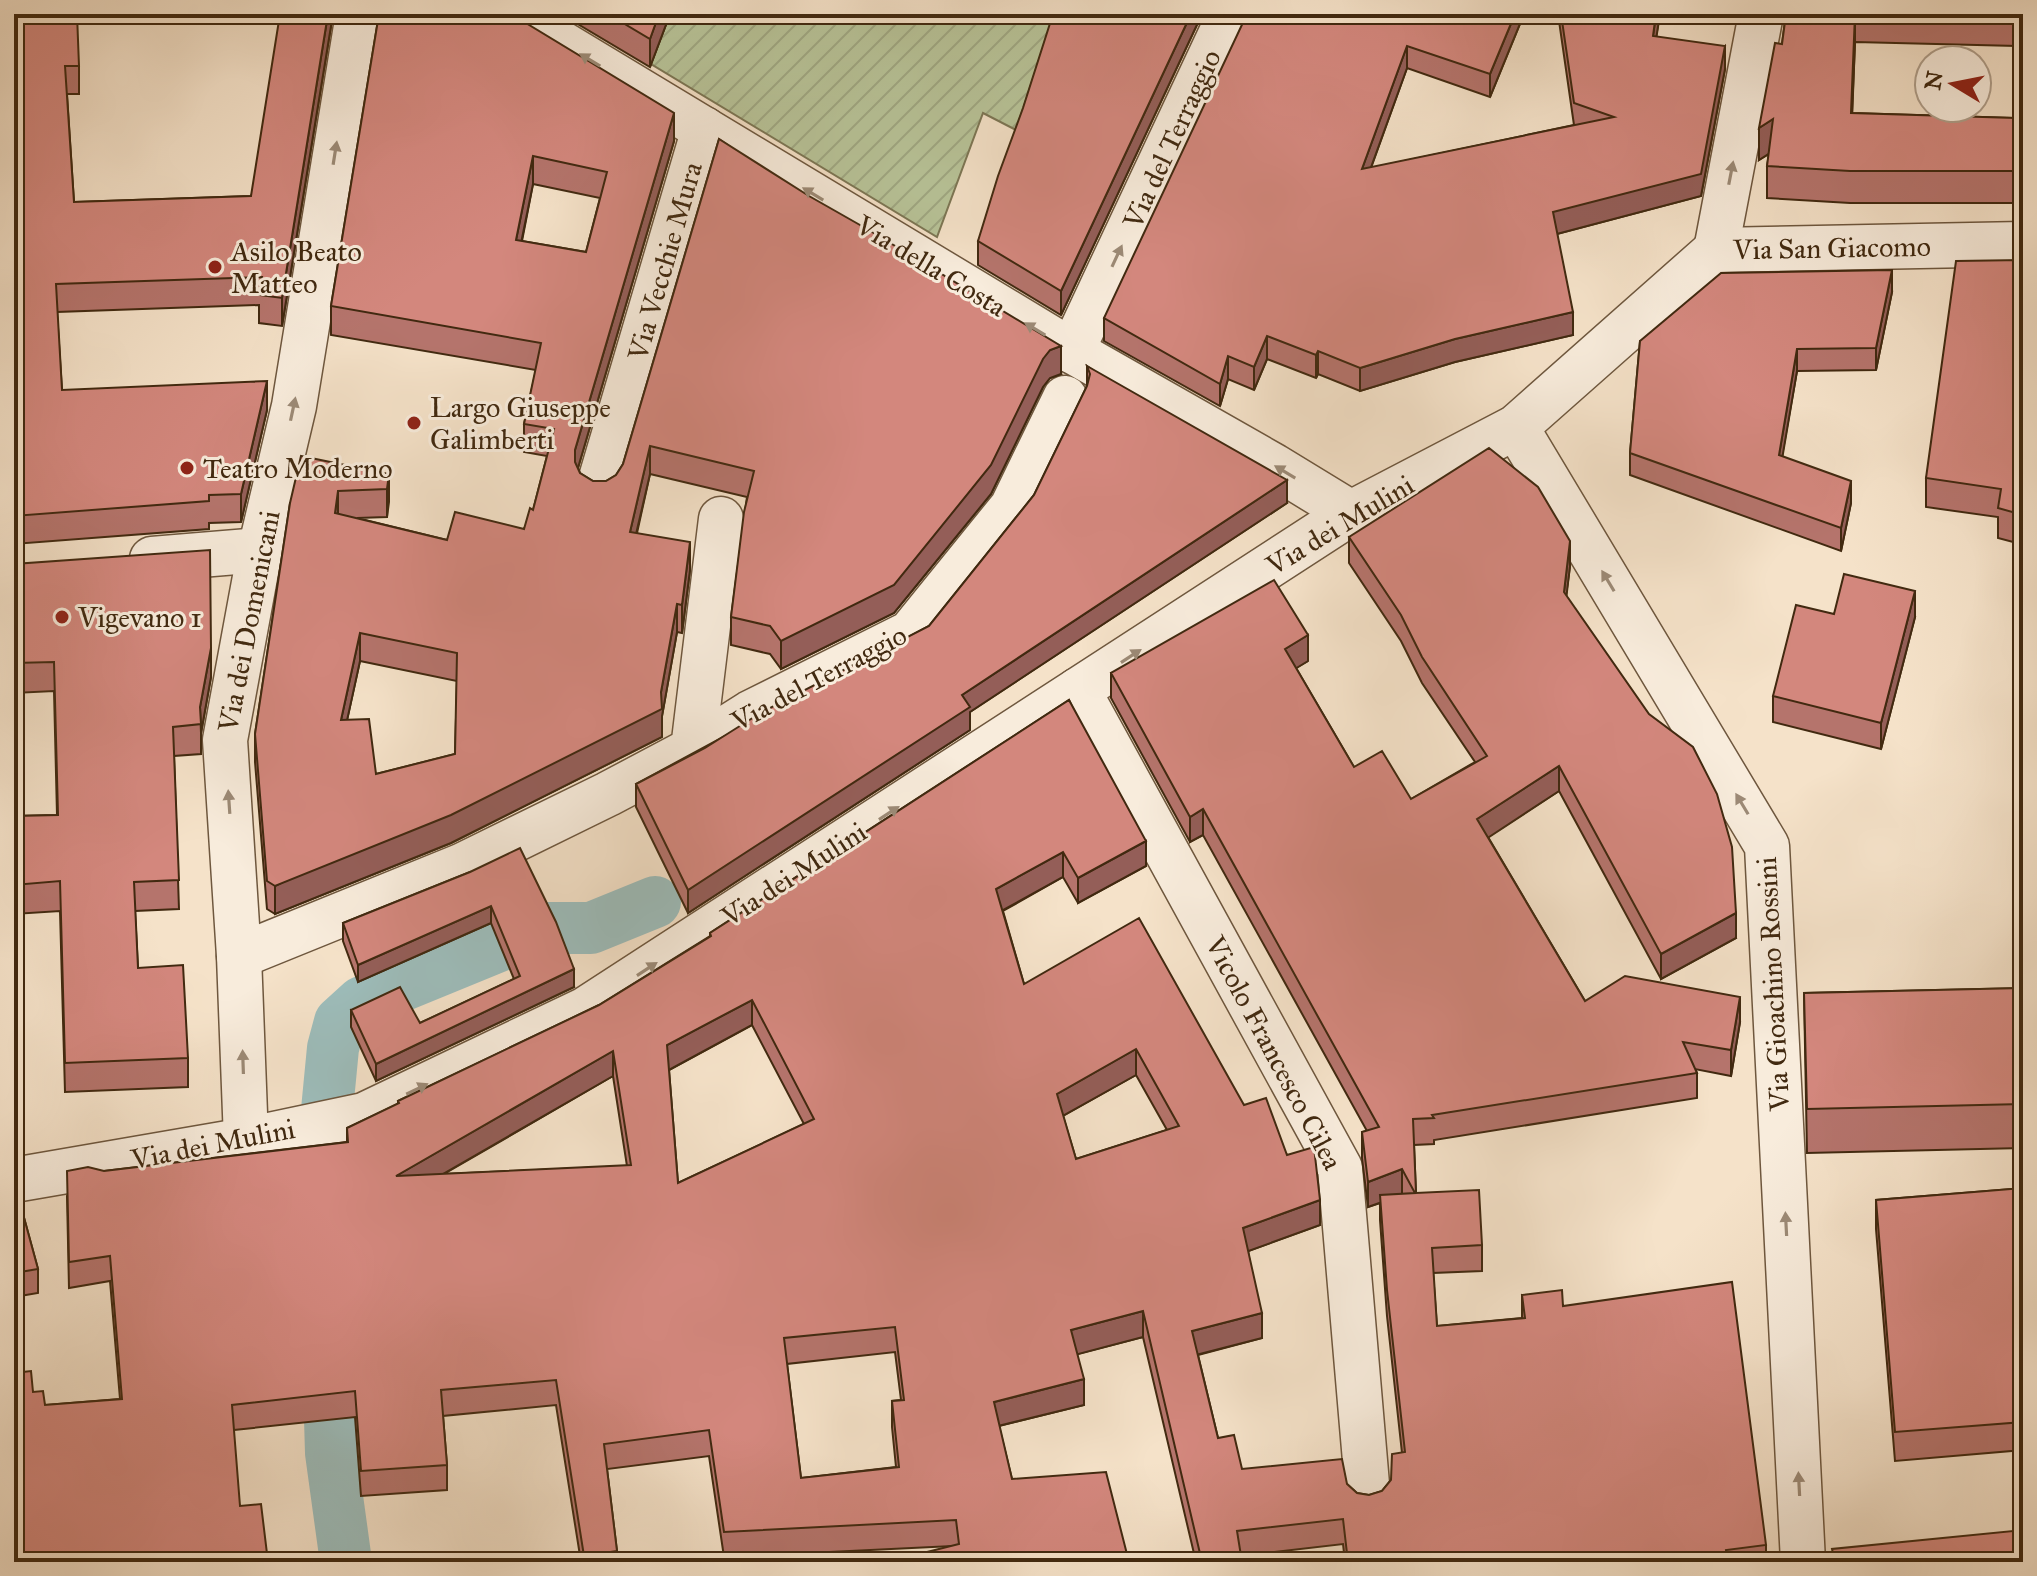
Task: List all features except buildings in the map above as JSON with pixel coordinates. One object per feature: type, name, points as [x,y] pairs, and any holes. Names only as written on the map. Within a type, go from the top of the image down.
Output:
[{"type":"street","name":"Via dei Domenicani","points":[[246,1140],[239,956],[225,740],[260,550],[294,406],[358,14]]},
{"type":"street","name":"Via della Costa","points":[[513,14],[1072,351],[1351,513]]},
{"type":"street","name":"Via del Terraggio","points":[[1072,351],[1230,14]]},
{"type":"street","points":[[1716,250],[1761,14]]},
{"type":"street","name":"Via Vecchie Mura","points":[[599,485],[704,129]]},
{"type":"street","name":"Via San Giacomo","points":[[1516,427],[1716,250],[2023,244]]},
{"type":"street","name":"Via del Terraggio","points":[[239,956],[461,866],[608,794],[693,749],[750,713],[910,633],[1012,507],[1065,398]]},
{"type":"street","name":"Via dei Mulini","points":[[14,1180],[246,1140],[364,1115],[586,1009],[1351,513],[1516,427]]},
{"type":"street","name":"Via Gioachino Rossini","points":[[1516,427],[1767,846],[1803,1562]]},
{"type":"street","name":"Via del Terraggio","points":[[693,749],[721,519]]},
{"type":"street","points":[[121,561],[260,550]]},
{"type":"street","name":"Vicolo Francesco Cilea","points":[[1078,690],[1340,1168],[1368,1496]]},
{"type":"green space","points":[[670,14],[1054,14],[1016,130],[983,113],[937,237],[651,64]]},
{"type":"waterway","points":[[321,1172],[333,1048],[340,1022],[362,1002],[543,928],[591,928],[655,902]]},
{"type":"waterway","points":[[328,1350],[331,1453],[346,1562]]},
{"type":"place","name":"Asilo Beato Matteo","points":[[215,267]]},
{"type":"place","name":"Largo Giuseppe Galimberti","points":[[414,423]]},
{"type":"place","name":"Teatro Moderno","points":[[187,468]]},
{"type":"place","name":"Vigevano 1","points":[[62,617]]}]
